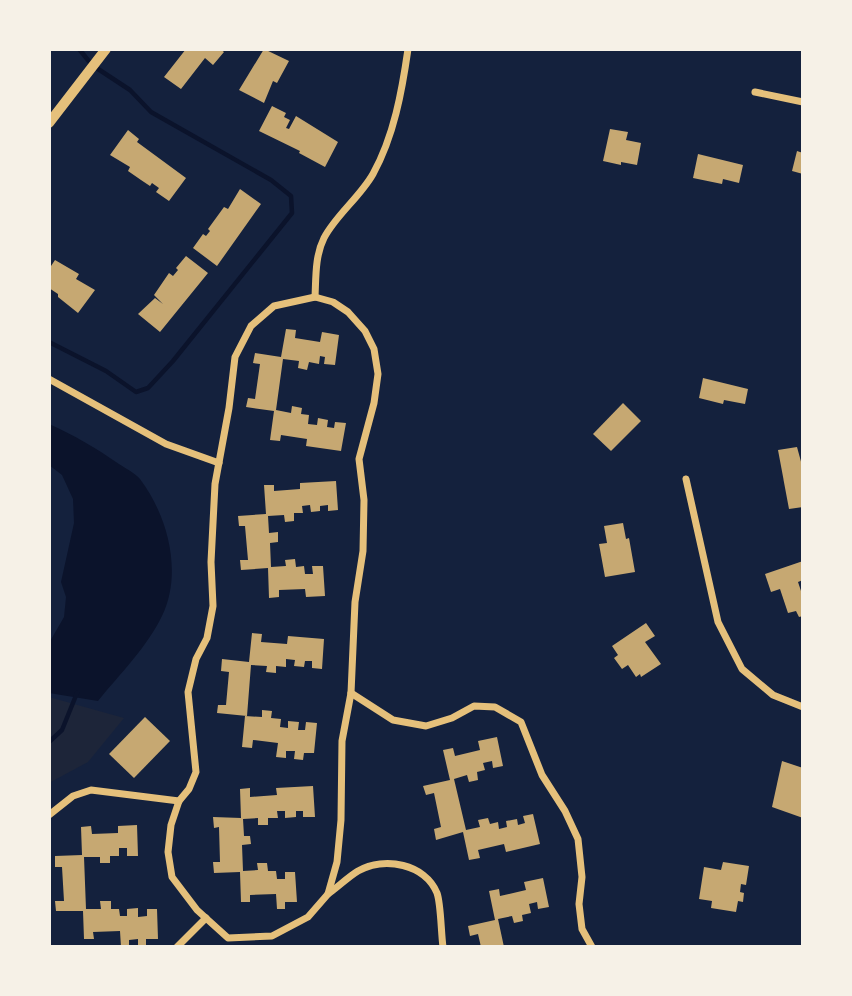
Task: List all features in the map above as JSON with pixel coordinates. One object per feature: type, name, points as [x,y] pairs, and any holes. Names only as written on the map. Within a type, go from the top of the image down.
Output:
[{"type":"main road","points":[[49,123],[106,49]]},
{"type":"street","points":[[315,297],[317,259],[324,238],[373,176],[388,143],[404,78],[408,49]]},
{"type":"street","points":[[755,92],[803,102]]},
{"type":"street","points":[[328,894],[337,862],[341,820],[342,741],[351,693],[355,602],[363,551],[364,500],[359,459],[374,403],[378,373],[374,349],[365,331],[348,312],[333,302],[315,297],[274,306],[251,326],[235,357],[215,484],[212,606],[208,638],[197,659],[188,692],[196,772],[189,789],[179,801],[172,825],[168,852],[172,877],[206,918],[228,938],[272,936],[308,918],[328,894],[359,870],[382,863],[402,865],[426,875],[438,895],[443,947]]},
{"type":"street","points":[[49,379],[166,444],[219,463]]},
{"type":"street","points":[[686,479],[718,622],[742,669],[773,695],[803,708]]},
{"type":"street","points":[[351,693],[393,720],[426,726],[452,718],[474,706],[495,707],[521,722],[542,775],[565,811],[578,839],[582,877],[579,904],[582,929],[592,947]]},
{"type":"street","points":[[49,815],[73,796],[91,790],[179,801]]},
{"type":"street","points":[[177,947],[206,918]]},
{"type":"shaded area","points":[[49,424],[93,447],[138,477],[158,510],[169,545],[171,582],[162,616],[141,649],[98,701],[49,693],[49,643],[64,617],[66,597],[61,582],[74,523],[73,499],[62,475],[49,465]]},
{"type":"shaded area","points":[[49,697],[124,718],[88,762],[49,783]]},
{"type":"building","points":[[186,49],[220,49],[224,52],[213,65],[205,58],[181,89],[164,77]]},
{"type":"building","points":[[264,49],[289,61],[277,83],[273,81],[264,103],[239,90]]},
{"type":"building","points":[[272,106],[286,113],[284,117],[290,120],[286,128],[289,129],[296,116],[338,142],[325,167],[259,131]]},
{"type":"building","points":[[610,129],[628,132],[626,140],[641,143],[637,165],[603,161]]},
{"type":"building","points":[[128,130],[139,139],[137,142],[186,178],[169,201],[156,192],[159,188],[141,180],[128,171],[130,167],[110,155]]},
{"type":"building","points":[[797,151],[803,153],[803,174],[792,171]]},
{"type":"building","points":[[698,154],[743,165],[739,183],[723,179],[722,184],[693,178]]},
{"type":"building","points":[[240,189],[261,204],[217,266],[193,248],[203,234],[206,236],[210,231],[208,229],[224,207],[228,209]]},
{"type":"building","points":[[186,256],[208,273],[160,332],[138,314],[155,298],[163,304],[154,295],[169,273],[173,276],[178,270],[176,268]]},
{"type":"building","points":[[55,260],[79,274],[76,279],[95,290],[78,313],[49,288],[49,269]]},
{"type":"building","points":[[286,329],[296,330],[295,338],[320,342],[322,332],[339,335],[335,365],[324,364],[325,357],[320,356],[319,364],[309,362],[307,370],[298,368],[299,361],[283,359],[276,410],[291,413],[292,406],[302,408],[301,414],[309,415],[308,424],[317,425],[318,418],[328,420],[327,427],[334,428],[335,422],[346,423],[341,451],[306,446],[307,439],[281,435],[280,441],[270,440],[274,411],[246,407],[248,398],[255,399],[260,364],[253,363],[255,353],[281,357]]},
{"type":"building","points":[[703,378],[748,389],[745,404],[724,400],[723,404],[699,398]]},
{"type":"building","points":[[623,403],[641,421],[611,451],[593,434]]},
{"type":"building","points":[[797,447],[803,469],[803,507],[789,509],[778,450]]},
{"type":"building","points":[[336,481],[338,510],[328,511],[328,505],[320,506],[320,511],[311,512],[310,505],[302,506],[303,513],[294,513],[294,521],[285,522],[284,515],[268,516],[269,533],[278,532],[278,542],[270,543],[271,567],[286,566],[285,560],[295,559],[296,567],[304,566],[305,574],[313,574],[312,566],[323,566],[325,596],[306,597],[305,589],[279,590],[279,597],[269,598],[268,568],[241,570],[240,560],[248,560],[245,526],[239,526],[238,516],[266,514],[264,485],[274,485],[274,491],[300,489],[300,483]]},
{"type":"building","points":[[623,523],[626,539],[629,538],[635,572],[605,577],[599,544],[607,543],[604,526]]},
{"type":"building","points":[[803,561],[803,580],[798,582],[803,597],[803,616],[799,617],[796,611],[788,613],[780,589],[771,592],[765,574]]},
{"type":"building","points":[[646,623],[655,636],[645,642],[661,664],[641,677],[640,674],[636,677],[628,665],[622,669],[614,658],[618,655],[612,646]]},
{"type":"building","points":[[252,633],[262,634],[261,642],[287,644],[288,636],[324,639],[322,669],[312,668],[312,661],[305,661],[304,667],[294,666],[295,660],[286,659],[286,667],[276,666],[276,673],[266,672],[267,666],[251,665],[247,716],[217,713],[218,705],[226,705],[229,672],[221,671],[222,659],[249,662]]},
{"type":"building","points":[[262,710],[272,711],[271,718],[281,719],[280,727],[288,728],[288,721],[299,722],[298,730],[305,730],[306,722],[317,723],[314,753],[304,753],[303,760],[294,759],[295,751],[286,751],[286,758],[276,757],[278,743],[253,740],[252,748],[242,747],[245,716],[262,717]]},
{"type":"building","points":[[145,717],[170,741],[134,778],[109,754]]},
{"type":"building","points":[[497,737],[503,766],[493,768],[492,761],[483,763],[485,770],[477,772],[478,780],[469,782],[467,775],[454,779],[466,830],[480,827],[478,820],[488,818],[490,824],[498,822],[499,829],[507,827],[506,821],[517,819],[518,825],[525,823],[523,816],[533,814],[540,844],[506,852],[504,844],[478,850],[480,858],[469,860],[463,832],[436,840],[434,829],[441,827],[434,793],[426,795],[423,786],[450,780],[443,750],[453,748],[455,756],[480,750],[478,741]]},
{"type":"building","points":[[782,761],[803,768],[803,818],[772,807]]},
{"type":"building","points":[[313,786],[315,817],[303,817],[303,811],[296,811],[296,817],[285,818],[285,811],[277,811],[278,818],[268,818],[268,825],[258,825],[258,818],[243,819],[244,836],[250,836],[251,844],[242,845],[243,871],[258,870],[257,863],[267,863],[268,871],[276,871],[277,879],[285,879],[285,872],[295,872],[297,902],[285,902],[285,909],[277,909],[276,894],[250,895],[250,902],[241,902],[240,872],[214,873],[213,862],[220,862],[219,827],[214,828],[213,817],[241,818],[240,789],[250,788],[250,797],[277,795],[276,788]]},
{"type":"building","points":[[137,825],[138,856],[127,856],[127,848],[119,848],[119,856],[110,856],[110,863],[100,863],[100,857],[84,857],[86,909],[101,909],[100,901],[111,901],[111,909],[119,909],[120,916],[127,916],[127,909],[138,908],[138,917],[147,916],[147,909],[157,909],[158,939],[146,939],[146,947],[138,947],[138,939],[129,940],[129,947],[121,947],[120,931],[93,932],[94,939],[84,939],[83,911],[56,911],[55,901],[64,901],[62,867],[55,867],[55,856],[82,855],[81,827],[91,826],[92,834],[118,833],[118,826]]},
{"type":"building","points":[[723,862],[749,866],[746,885],[741,884],[743,902],[738,901],[736,912],[711,908],[712,901],[699,899],[704,867],[721,870]]},
{"type":"building","points":[[543,878],[549,907],[538,909],[537,902],[529,904],[531,913],[522,915],[523,921],[514,923],[512,916],[498,919],[504,947],[481,947],[478,934],[470,936],[468,926],[495,920],[489,891],[499,889],[500,896],[526,890],[524,882]]},
{"type":"waterway","points":[[49,342],[106,371],[136,392],[148,388],[173,361],[292,213],[291,196],[271,180],[151,112],[130,90],[92,65],[79,49]]},
{"type":"waterway","points":[[49,742],[62,730],[77,693]]}]
